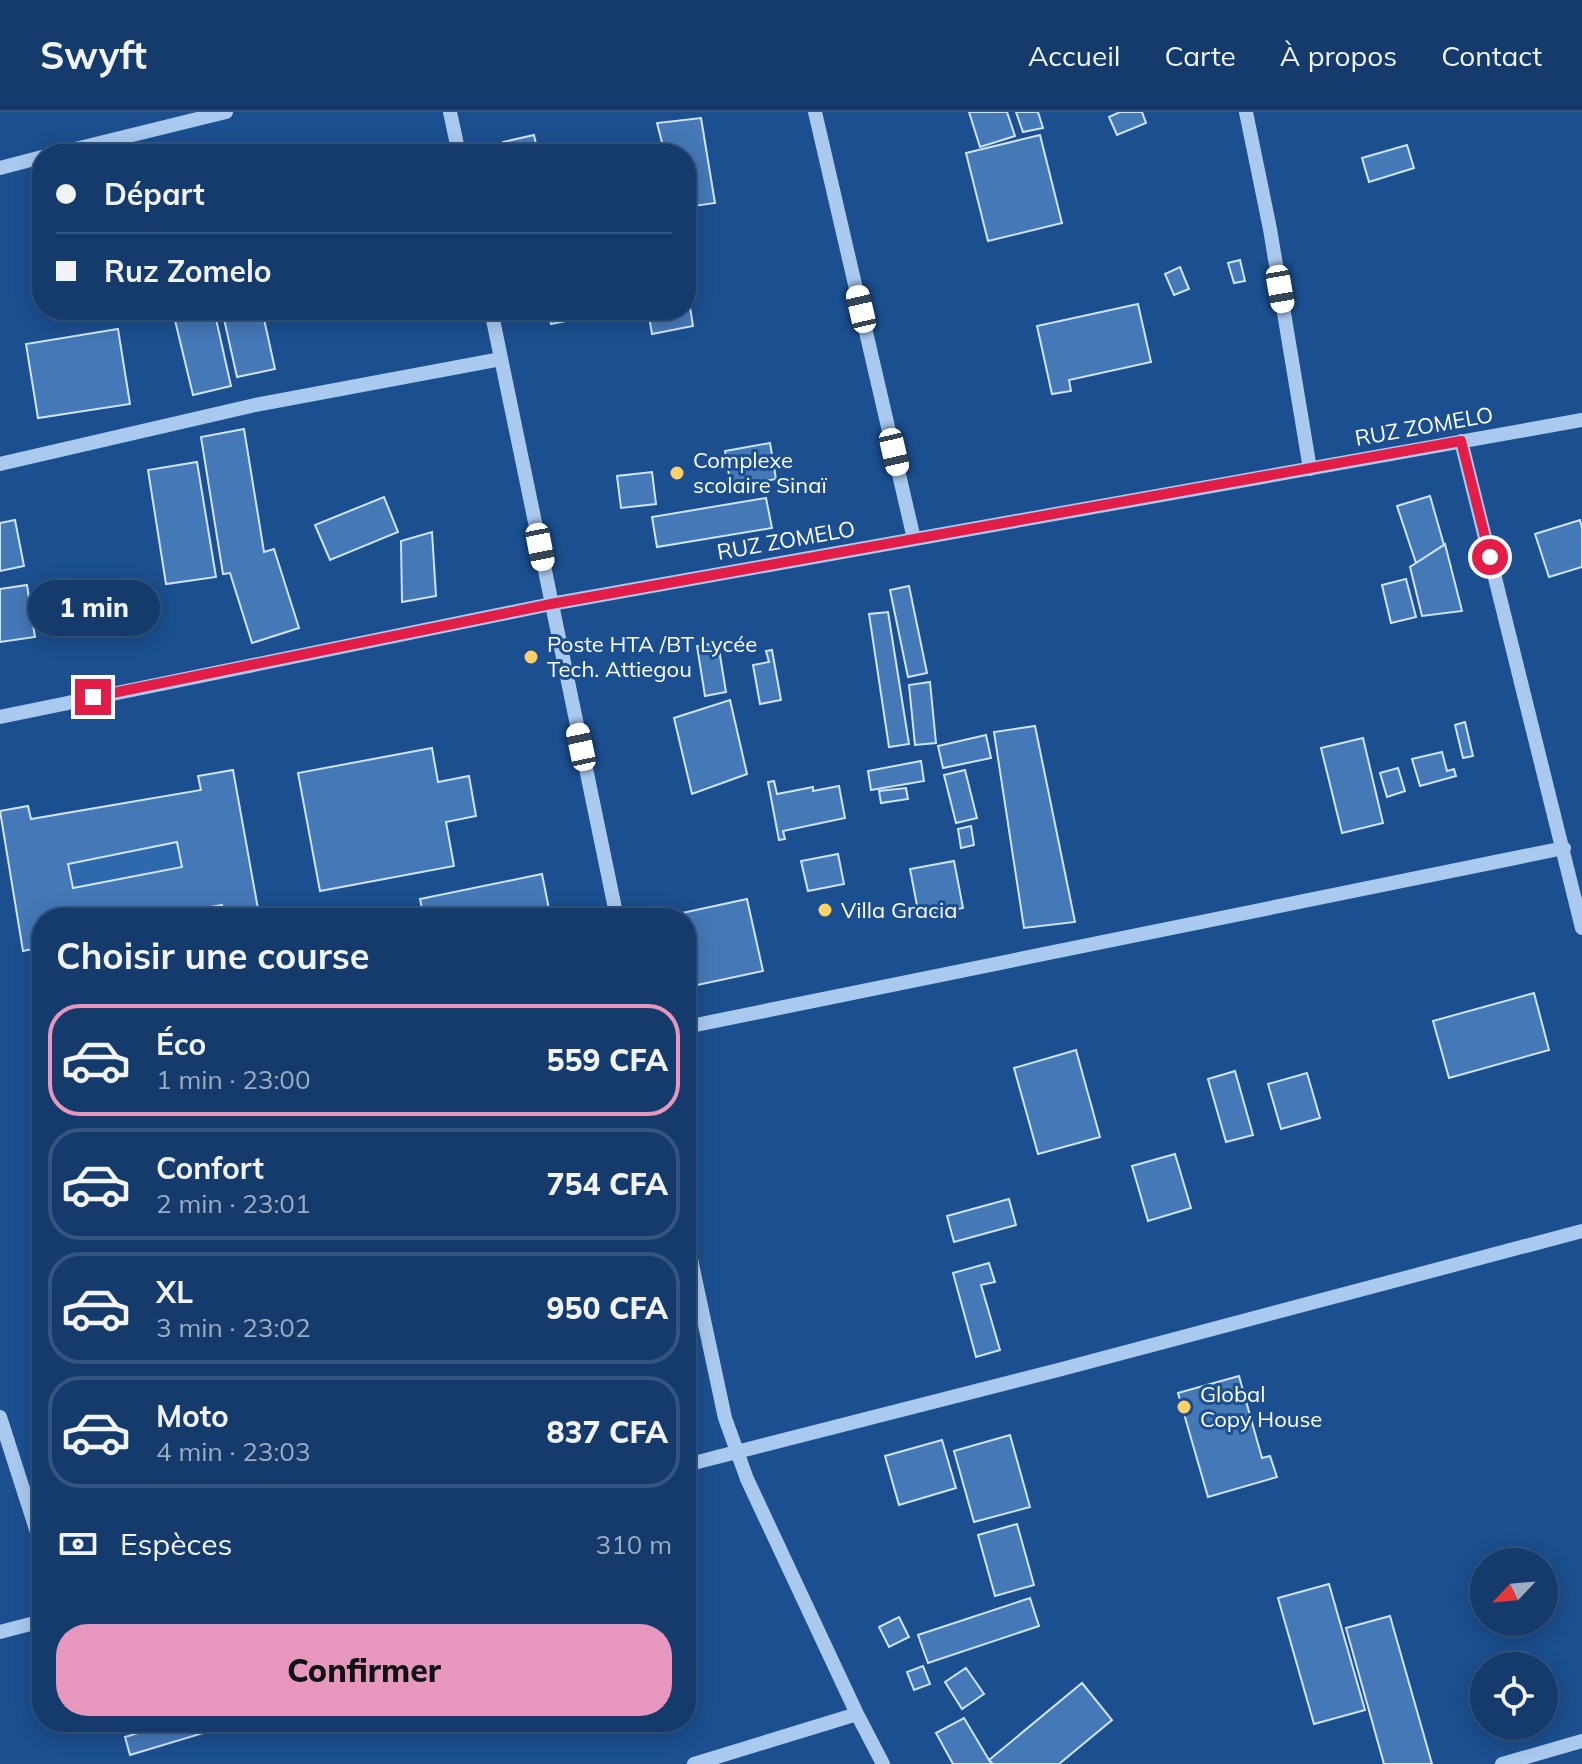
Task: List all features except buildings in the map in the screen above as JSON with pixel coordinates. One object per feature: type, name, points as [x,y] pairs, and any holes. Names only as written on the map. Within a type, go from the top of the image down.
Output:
[{"type":"street","points":[[96,144],[226,112]]},
{"type":"street","points":[[450,112],[457,144]]},
{"type":"street","points":[[815,112],[914,539]]},
{"type":"street","points":[[1246,112],[1270,229],[1310,469]]},
{"type":"street","points":[[0,168],[32,160]]},
{"type":"street","points":[[493,320],[615,908]]},
{"type":"street","points":[[0,464],[255,405],[501,359]]},
{"type":"street","name":"RUZ ZOMELO","points":[[0,717],[551,604],[1582,420]]},
{"type":"street","points":[[1461,441],[1582,928]]},
{"type":"street","points":[[696,1025],[1564,848]]},
{"type":"street","points":[[696,1462],[1582,1231]]},
{"type":"street","points":[[696,1283],[725,1418],[747,1479],[883,1764]]},
{"type":"street","points":[[0,1417],[32,1517]]},
{"type":"street","points":[[0,1632],[32,1624]]},
{"type":"street","points":[[694,1764],[857,1714]]},
{"type":"street","points":[[1502,1764],[1582,1741]]},
{"type":"shaded area","points":[[177,842],[182,867],[73,888],[68,864]]},
{"type":"place","name":"Complexe scolaire Sinaï","points":[[677,473]]},
{"type":"place","name":"Poste HTA /BT Lycée Tech. Attiegou","points":[[531,657]]},
{"type":"place","name":"Villa Gracia","points":[[825,910]]},
{"type":"place","name":"Global Copy House","points":[[1184,1407]]},
{"type":"route","points":[[93,697],[551,604],[1461,441],[1490,557]]}]
